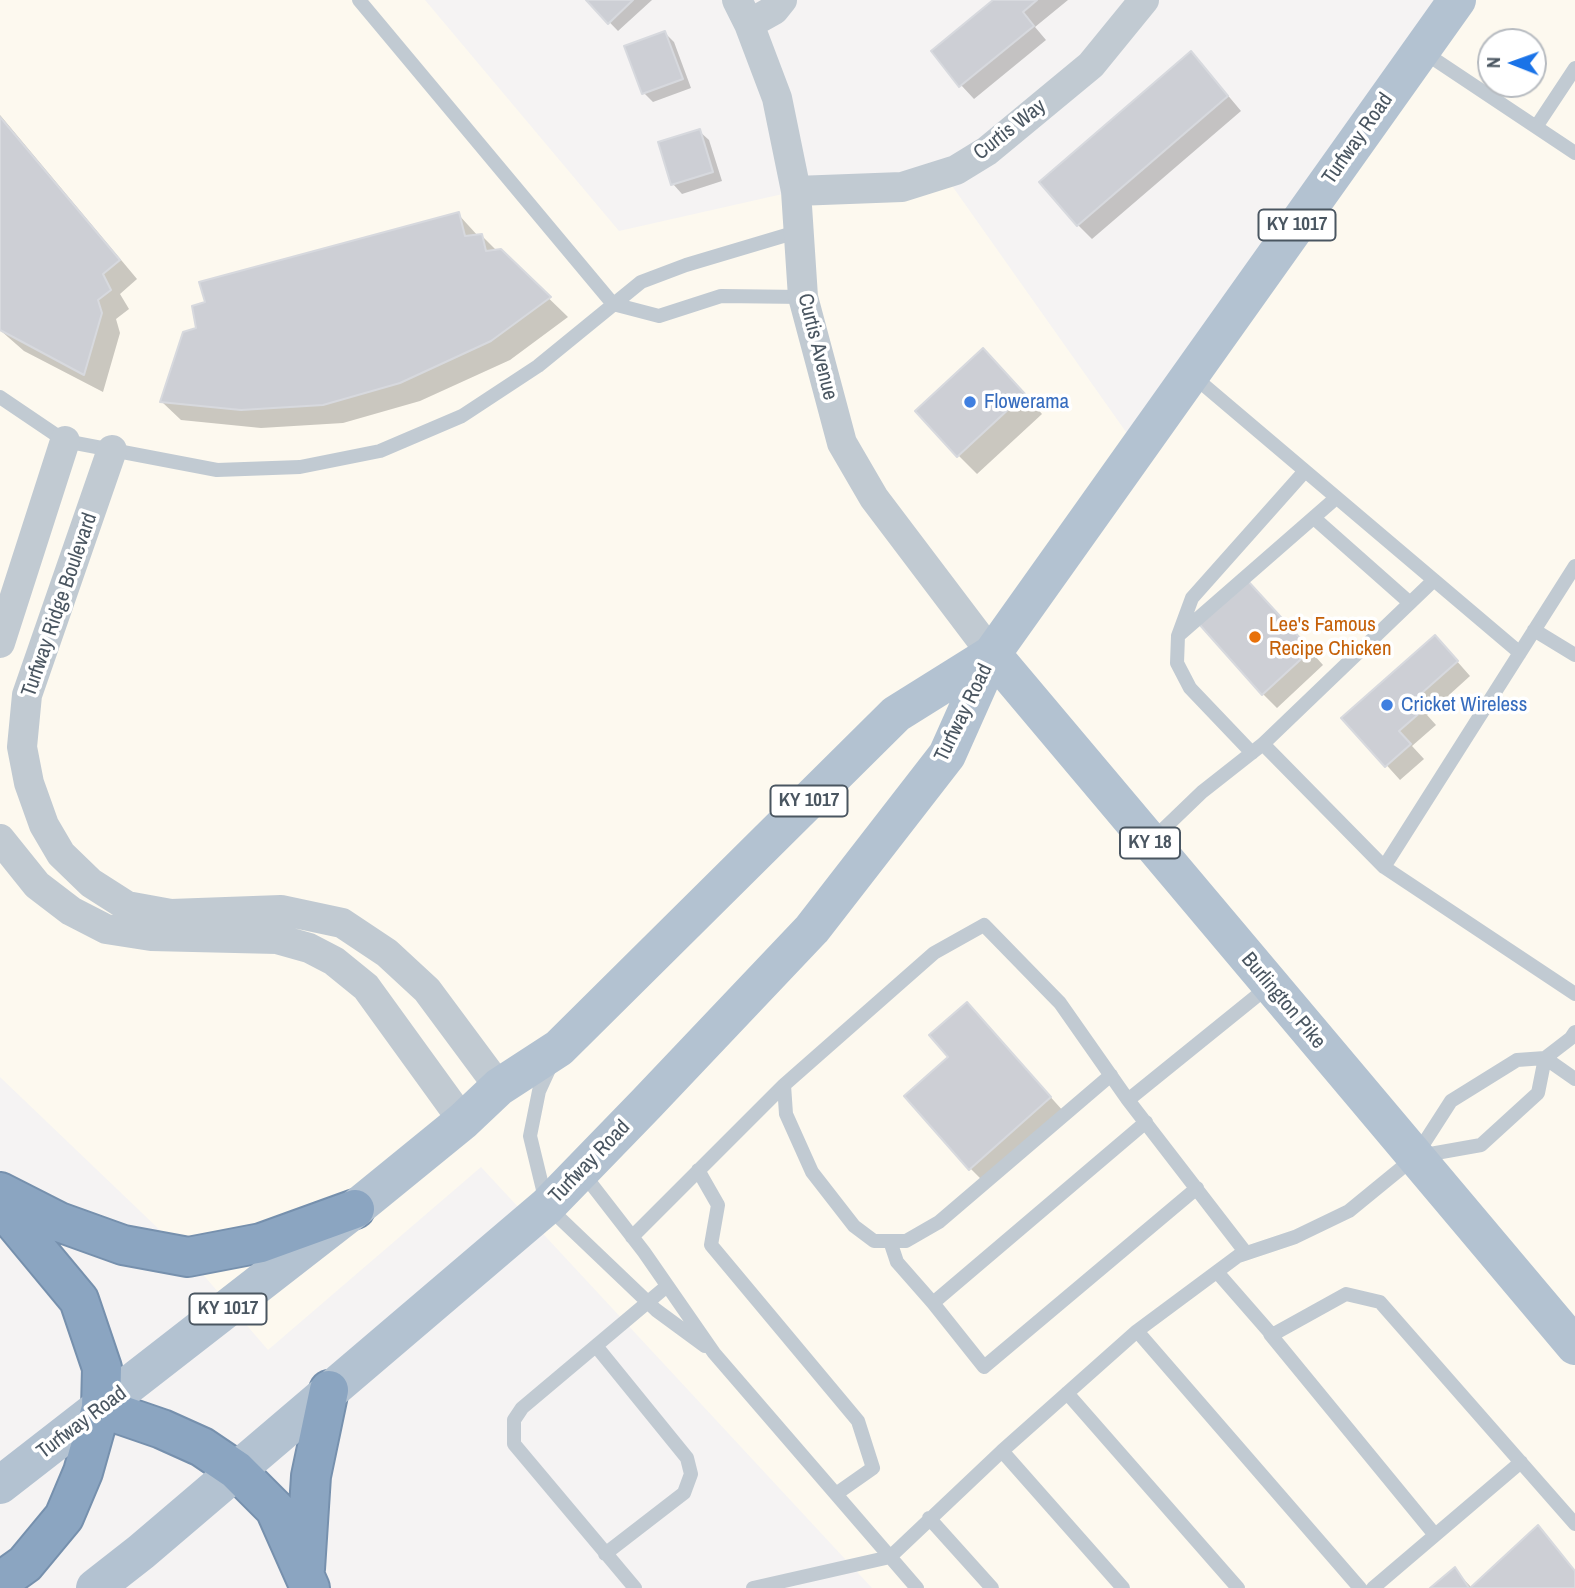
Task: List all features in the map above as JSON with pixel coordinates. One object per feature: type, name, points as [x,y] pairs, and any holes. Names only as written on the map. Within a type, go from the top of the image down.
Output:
[{"type":"highway","points":[[0,1192],[60,1222],[123,1245],[188,1257],[261,1243],[355,1209]]},
{"type":"highway","points":[[0,1205],[79,1300],[102,1368],[101,1408],[83,1472],[64,1517],[25,1563],[0,1582]]},
{"type":"highway","points":[[307,1581],[310,1476],[329,1390]]},
{"type":"highway","points":[[101,1408],[162,1429],[202,1447],[236,1469],[275,1509],[307,1581]]},
{"type":"main road","name":"Turfway Road","points":[[94,1588],[141,1552],[547,1206],[812,929],[947,755],[992,654],[1457,0]]},
{"type":"main road","name":"Turfway Road","points":[[0,1485],[355,1209],[463,1121],[499,1087],[559,1048],[897,714],[992,654]]},
{"type":"main road","name":"Burlington Pike","points":[[992,654],[1575,1346]]},
{"type":"street","points":[[743,12],[774,10],[782,0]]},
{"type":"street","name":"Curtis Way","points":[[796,191],[902,187],[956,170],[987,151],[1091,65],[1144,0]]},
{"type":"street","name":"Curtis Avenue","points":[[743,12],[777,98],[796,191],[803,297],[842,443],[874,498],[992,654]]},
{"type":"street","points":[[0,643],[65,441]]},
{"type":"street","name":"Turfway Ridge Boulevard","points":[[112,450],[27,695],[22,747],[29,783],[44,825],[61,854],[91,883],[127,906],[171,914],[281,910],[342,923],[387,953],[427,990],[499,1087]]},
{"type":"street","points":[[0,839],[37,885],[71,911],[106,929],[151,936],[277,939],[309,948],[334,961],[366,987],[463,1121]]},
{"type":"lane","points":[[359,0],[613,304],[659,316],[721,296],[803,297]]},
{"type":"lane","points":[[1421,50],[1575,153]]},
{"type":"lane","points":[[1536,127],[1575,68]]},
{"type":"lane","points":[[0,397],[65,441],[217,470],[300,467],[380,451],[462,416],[538,366],[641,282],[686,265],[800,231]]},
{"type":"lane","points":[[1191,374],[1520,653]]},
{"type":"lane","points":[[1305,471],[1192,598],[1178,636],[1177,663],[1190,688],[1384,867],[1575,994]]},
{"type":"lane","points":[[1178,636],[1336,498]]},
{"type":"lane","points":[[1314,518],[1410,603]]},
{"type":"lane","points":[[1384,867],[1575,566]]},
{"type":"lane","points":[[1149,843],[1202,792],[1258,749],[1434,580]]},
{"type":"lane","points":[[1534,630],[1575,655]]},
{"type":"lane","points":[[632,1237],[784,1085],[934,953],[984,925],[1060,1003],[1128,1100],[1246,1253]]},
{"type":"lane","points":[[1128,1100],[1270,985]]},
{"type":"lane","points":[[753,1588],[890,1557],[1002,1451],[1137,1331],[1238,1256],[1295,1237],[1349,1211],[1415,1157],[1451,1101],[1517,1060],[1545,1058],[1575,1032]]},
{"type":"lane","points":[[559,1048],[539,1091],[530,1136],[547,1206],[647,1302],[714,1353]]},
{"type":"lane","points":[[1415,1157],[1480,1145],[1538,1093],[1545,1058]]},
{"type":"lane","points":[[1545,1058],[1575,1079]]},
{"type":"lane","points":[[784,1085],[786,1114],[812,1172],[854,1226],[874,1241],[906,1241],[939,1222],[1111,1075]]},
{"type":"lane","points":[[933,1303],[1146,1122]]},
{"type":"lane","points":[[698,1170],[718,1205],[711,1245],[858,1421],[873,1468],[836,1494]]},
{"type":"lane","points":[[581,1171],[632,1237],[714,1353],[917,1588]]},
{"type":"lane","points":[[890,1241],[897,1262],[984,1367],[1196,1188]]},
{"type":"lane","points":[[1217,1272],[1435,1535]]},
{"type":"lane","points":[[635,1588],[514,1444],[514,1420],[522,1408],[667,1286]]},
{"type":"lane","points":[[1270,1334],[1291,1326],[1346,1294],[1380,1302],[1575,1524]]},
{"type":"lane","points":[[1137,1331],[1360,1588]]},
{"type":"lane","points":[[596,1346],[687,1458],[691,1474],[684,1493],[605,1554]]},
{"type":"lane","points":[[1067,1393],[1238,1588]]},
{"type":"lane","points":[[1002,1451],[1123,1588]]},
{"type":"lane","points":[[1373,1588],[1521,1462]]},
{"type":"lane","points":[[929,1518],[992,1588]]},
{"type":"shaded area","points":[[0,0],[425,0],[619,231],[796,191],[943,173],[1138,449],[1457,0],[1575,0],[1575,1588],[872,1588],[481,1167],[268,1350],[188,1257],[0,1077]]},
{"type":"building","points":[[586,0],[633,0],[608,24]]},
{"type":"building","points":[[993,0],[1037,0],[1023,12],[1034,26],[959,87],[931,51]]},
{"type":"building","points":[[665,31],[683,79],[642,94],[624,46]]},
{"type":"building","points":[[1191,51],[1228,96],[1077,226],[1039,182]]},
{"type":"building","points":[[0,117],[120,260],[103,274],[111,290],[98,300],[102,313],[84,375],[0,330]]},
{"type":"building","points":[[700,129],[713,172],[671,185],[658,142]]},
{"type":"building","points":[[459,212],[465,236],[482,234],[486,251],[501,249],[551,297],[491,341],[400,383],[323,405],[241,410],[160,402],[183,332],[196,328],[192,306],[205,302],[199,282]]},
{"type":"building","points":[[983,348],[1025,394],[957,457],[915,411]]},
{"type":"building","name":"Lee's Famous Recipe Chicken","points":[[1247,580],[1311,650],[1262,695],[1199,624]]},
{"type":"building","name":"Cricket Wireless","points":[[1435,635],[1458,661],[1414,700],[1423,710],[1399,731],[1411,744],[1385,767],[1341,718]]},
{"type":"building","points":[[967,1002],[1051,1097],[969,1170],[904,1096],[948,1057],[929,1035]]},
{"type":"building","points":[[1538,1525],[1575,1571],[1575,1588],[1470,1588]]},
{"type":"building","points":[[1455,1567],[1469,1588],[1430,1588]]},
{"type":"place","name":"Flowerama","points":[[970,402]]},
{"type":"place","name":"Lee's Famous Recipe Chicken","points":[[1255,637]]},
{"type":"place","name":"Cricket Wireless","points":[[1387,705]]}]
